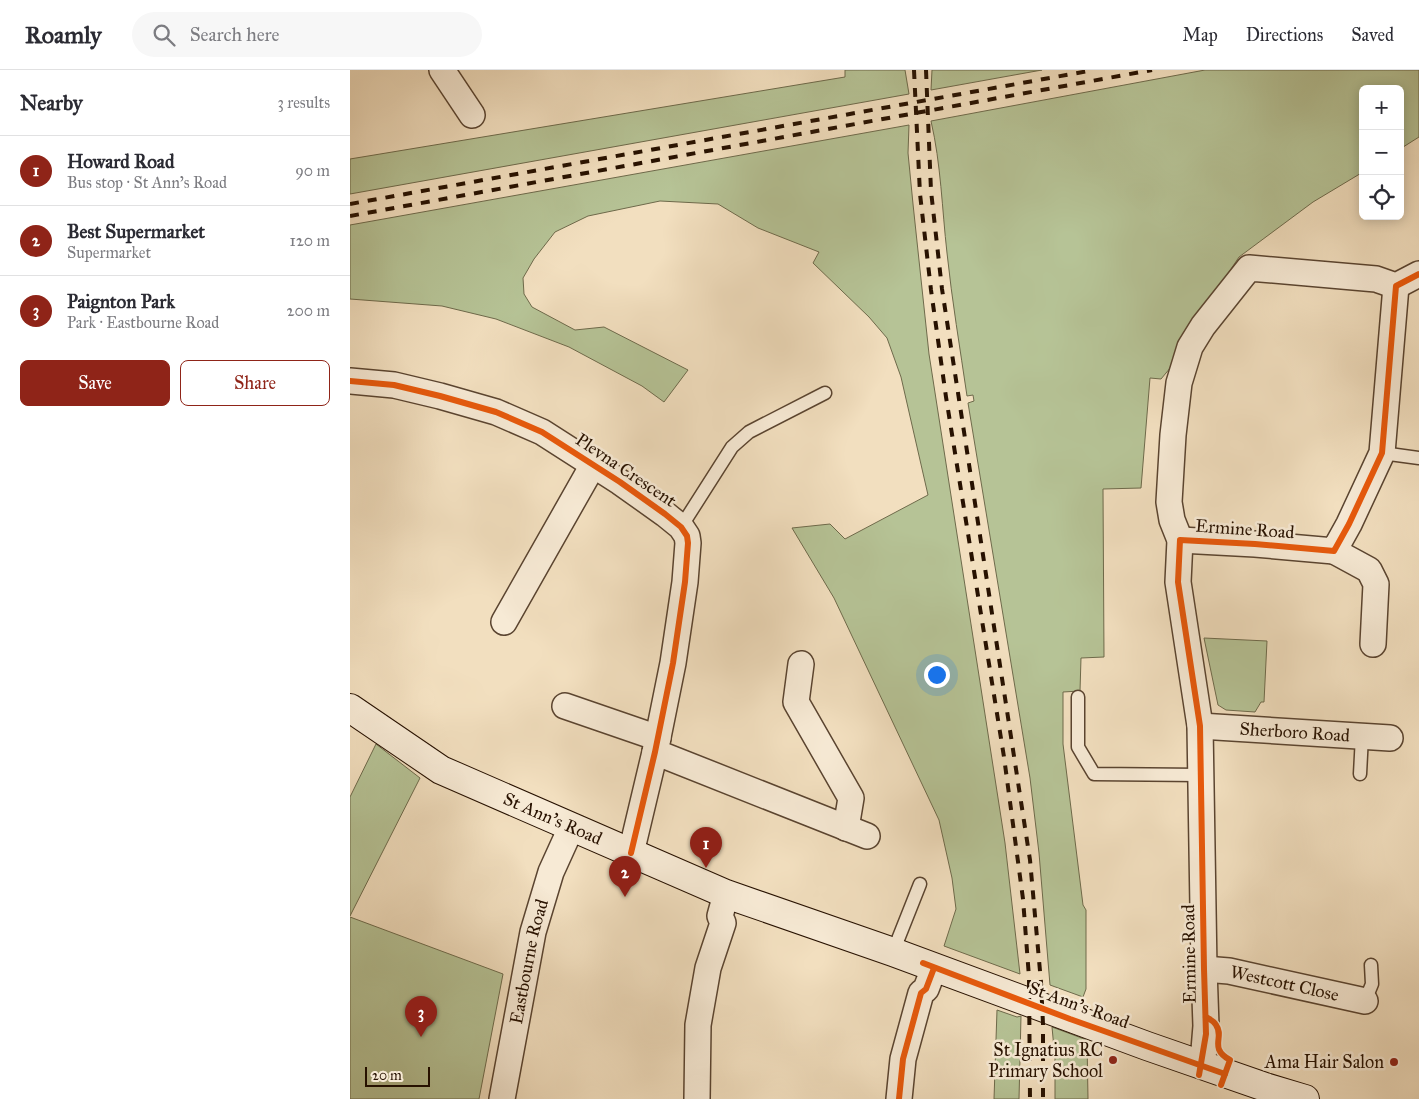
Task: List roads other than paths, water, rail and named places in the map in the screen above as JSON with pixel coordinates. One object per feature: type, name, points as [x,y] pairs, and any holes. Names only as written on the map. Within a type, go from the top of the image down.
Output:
[{"type":"main road","name":"St Ann's Road","points":[[350,708],[441,770],[726,894],[893,952],[1070,1019],[1201,1065],[1265,1093],[1305,1099]]},
{"type":"street","points":[[442,70],[472,115]]},
{"type":"street","name":"Ermine Road","points":[[1201,1065],[1206,1034],[1200,726],[1178,582],[1180,540],[1172,520],[1169,502],[1173,435],[1179,383],[1190,347],[1203,326],[1249,268],[1376,279],[1396,286]]},
{"type":"street","points":[[1373,644],[1376,584],[1369,570],[1334,551],[1349,524],[1382,453],[1396,286],[1419,274]]},
{"type":"street","name":"Plevna Crescent","points":[[350,381],[394,385],[496,412],[542,432],[620,482],[681,527],[688,543],[685,582],[673,663],[631,853]]},
{"type":"street","name":"Plevna Crescent","points":[[504,622],[593,465]]},
{"type":"street","name":"Ermine Road","points":[[1180,540],[1334,551]]},
{"type":"street","points":[[565,706],[857,832],[851,798],[796,702],[801,664]]},
{"type":"street","name":"Sherboro Road","points":[[1200,726],[1390,738]]},
{"type":"street","name":"Eastbourne Road","points":[[502,1099],[533,932],[551,872],[571,828]]},
{"type":"street","points":[[698,1099],[698,1026],[708,968],[723,923],[720,916],[726,894]]},
{"type":"street","points":[[899,1099],[903,1059],[921,993],[926,989],[934,968]]},
{"type":"street","name":"Westcott Close","points":[[1204,969],[1230,971],[1365,1002]]},
{"type":"lane","points":[[681,527],[732,447],[749,432],[825,393]]},
{"type":"lane","points":[[1382,453],[1419,458]]},
{"type":"lane","points":[[1078,697],[1078,747],[1094,774],[1201,775]]},
{"type":"lane","points":[[1360,774],[1362,736]]},
{"type":"lane","points":[[893,952],[920,884]]},
{"type":"lane","points":[[1365,1002],[1372,984],[1371,964]]},
{"type":"railway","points":[[914,70],[920,194],[931,290],[946,397],[1004,757],[1023,899],[1029,977],[1030,1099]]},
{"type":"railway","points":[[926,70],[931,191],[942,289],[1030,860],[1041,982],[1043,1099]]},
{"type":"railway","points":[[350,204],[1094,70]]},
{"type":"railway","points":[[350,216],[1152,70]]},
{"type":"place","name":"Howard Road","points":[[706,868]]},
{"type":"place","name":"Best Supermarket","points":[[625,897]]},
{"type":"place","name":"Paignton Park","points":[[421,1037]]},
{"type":"place","name":"St Ignatius RC Primary School","points":[[1113,1060]]},
{"type":"place","name":"Ama Hair Salon","points":[[1394,1062]]}]
